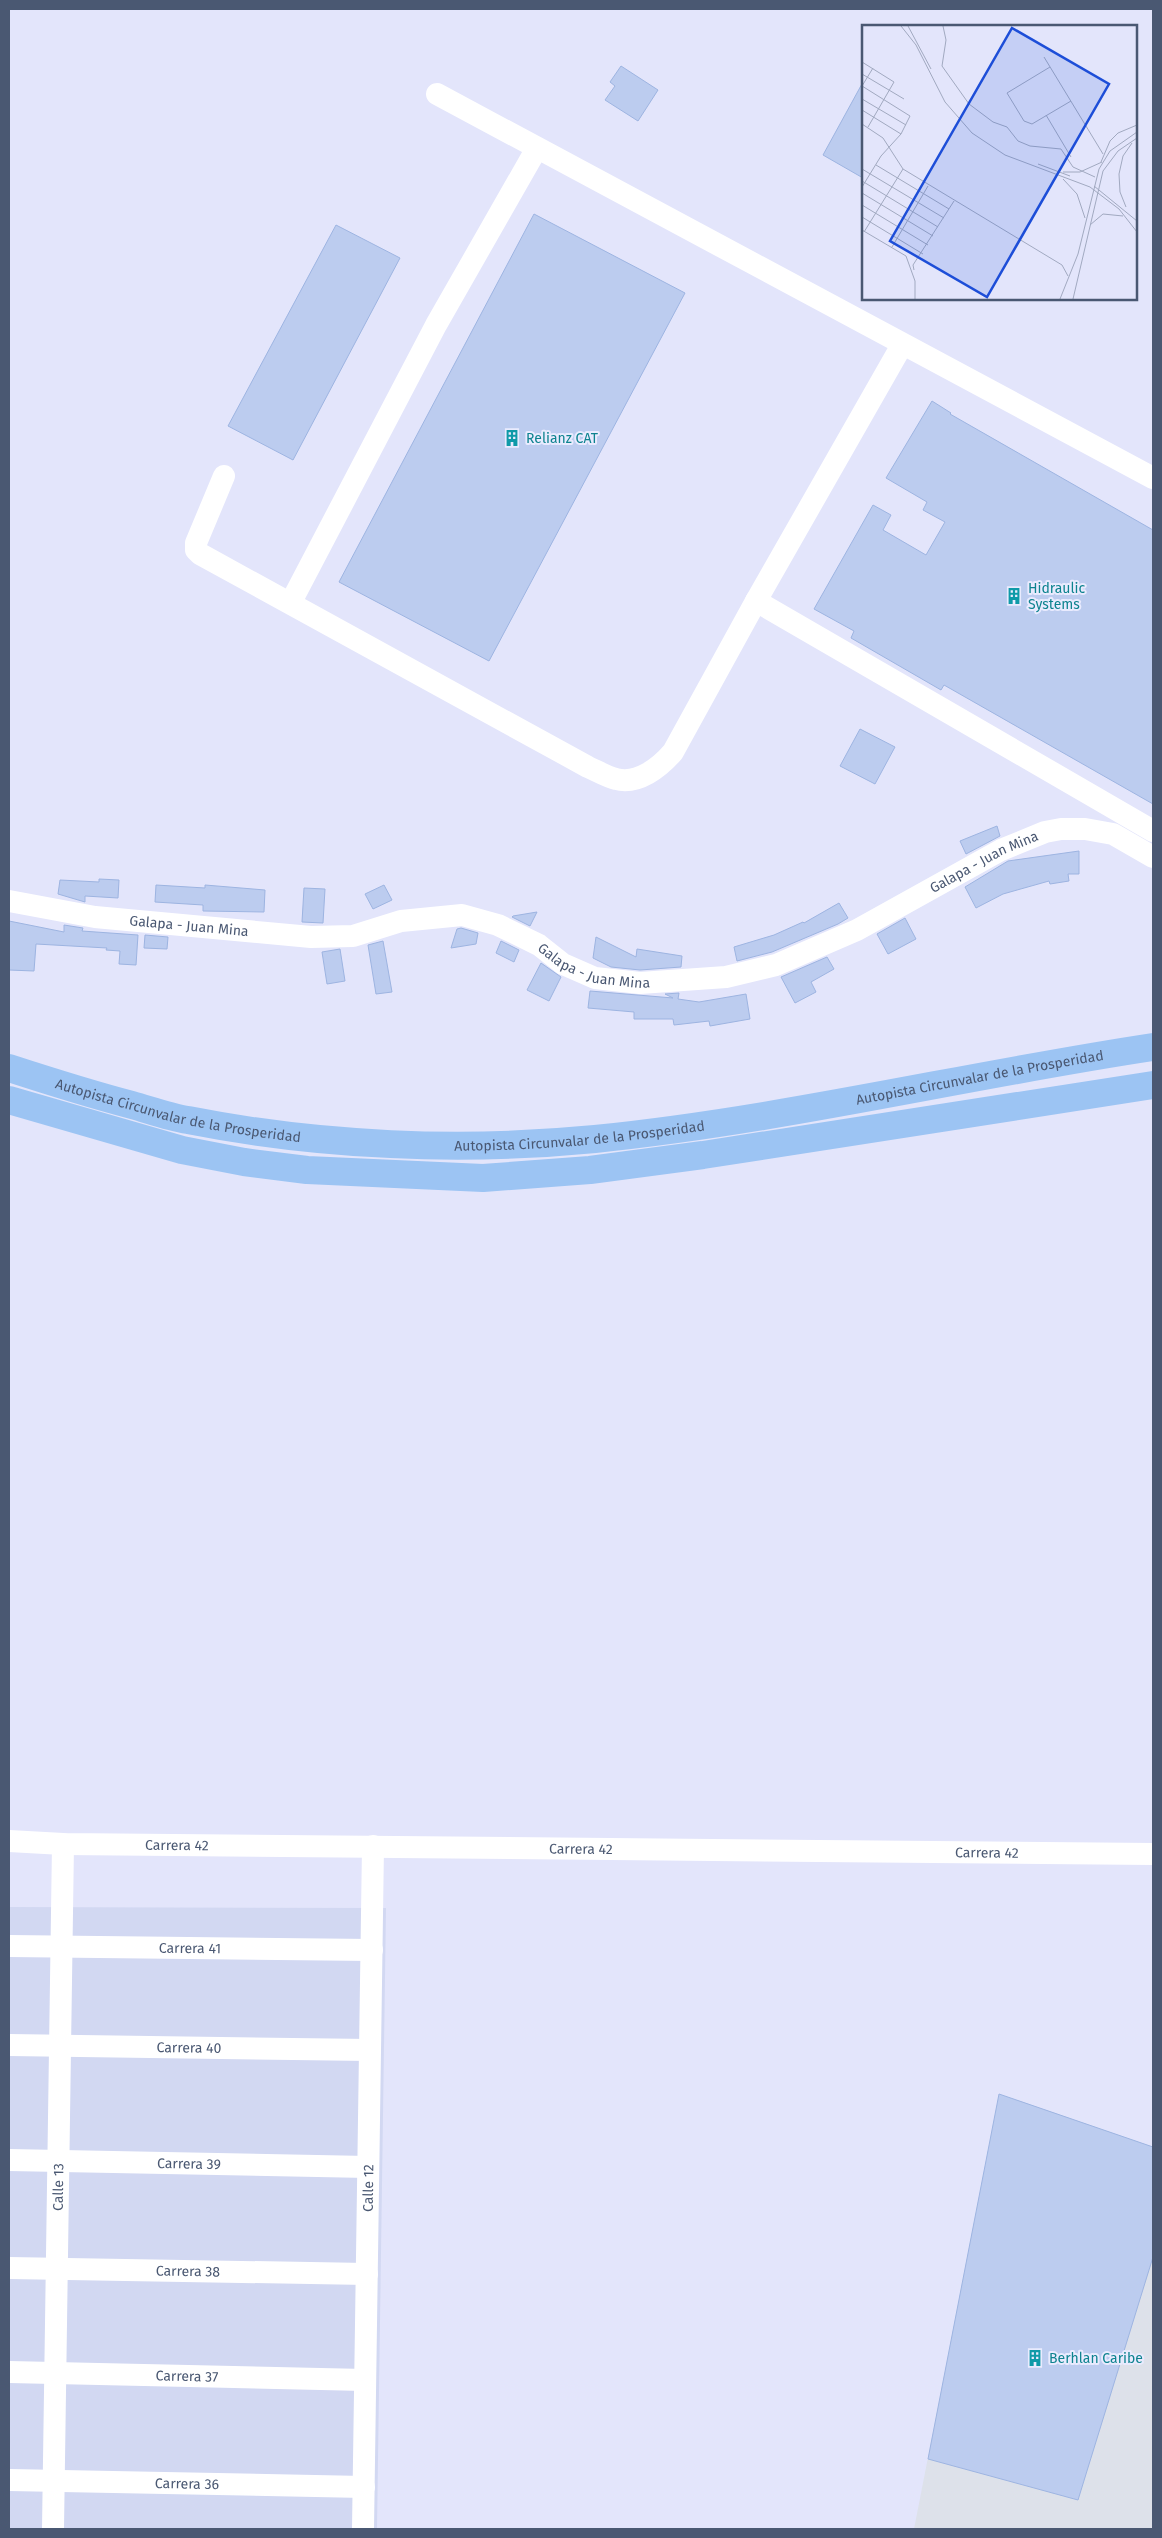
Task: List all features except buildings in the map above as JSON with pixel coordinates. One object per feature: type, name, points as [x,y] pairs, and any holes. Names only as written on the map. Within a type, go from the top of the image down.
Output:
[{"type":"highway","points":[[1091,1057],[1153,1036]]},
{"type":"highway","name":"Autopista Circunvalar de la Prosperidad","points":[[9,1068],[67,1087],[186,1120],[306,1137],[390,1143],[481,1145],[592,1139],[703,1126],[1091,1057],[1153,1048]]},
{"type":"highway","name":"Autopista Circunvalar de la Prosperidad","points":[[9,1100],[182,1150],[244,1162],[307,1170],[483,1178],[590,1170],[703,1155],[1153,1087]]},
{"type":"street","points":[[437,94],[1153,478]]},
{"type":"street","points":[[291,602],[436,325],[537,148]]},
{"type":"street","points":[[224,476],[196,543],[196,550],[200,554],[291,602],[588,767],[618,780],[640,778],[661,766],[673,752],[756,601],[902,345]]},
{"type":"street","points":[[756,601],[1153,832]]},
{"type":"street","name":"Galapa - Juan Mina","points":[[9,901],[95,917],[311,936],[353,936],[402,921],[462,915],[507,929],[539,944],[563,964],[595,978],[640,984],[726,977],[776,964],[857,930],[1001,850],[1045,832],[1061,829],[1085,829],[1113,834],[1153,856]]},
{"type":"street","name":"Carrera 42","points":[[9,1841],[63,1844],[1153,1854]]},
{"type":"street","name":"Calle 13","points":[[53,2529],[63,1844]]},
{"type":"street","name":"Calle 12","points":[[363,2529],[373,1846]]},
{"type":"street","name":"Carrera 41","points":[[9,1946],[372,1950]]},
{"type":"street","name":"Carrera 40","points":[[9,2045],[370,2050]]},
{"type":"street","name":"Carrera 39","points":[[9,2160],[368,2167]]},
{"type":"street","name":"Carrera 38","points":[[9,2268],[367,2274]]},
{"type":"street","name":"Carrera 37","points":[[9,2372],[365,2380]]},
{"type":"street","name":"Carrera 36","points":[[9,2480],[364,2487]]},
{"type":"shaded area","points":[[9,1907],[386,1908],[377,2529],[9,2529]]},
{"type":"shaded area","name":"Berhlan Caribe","points":[[999,2094],[1153,2147],[1153,2529],[914,2529]]},
{"type":"place","name":"Relianz CAT","points":[[512,438]]},
{"type":"place","name":"Hidraulic Systems","points":[[1014,596]]},
{"type":"place","name":"Berhlan Caribe","points":[[1035,2358]]}]
